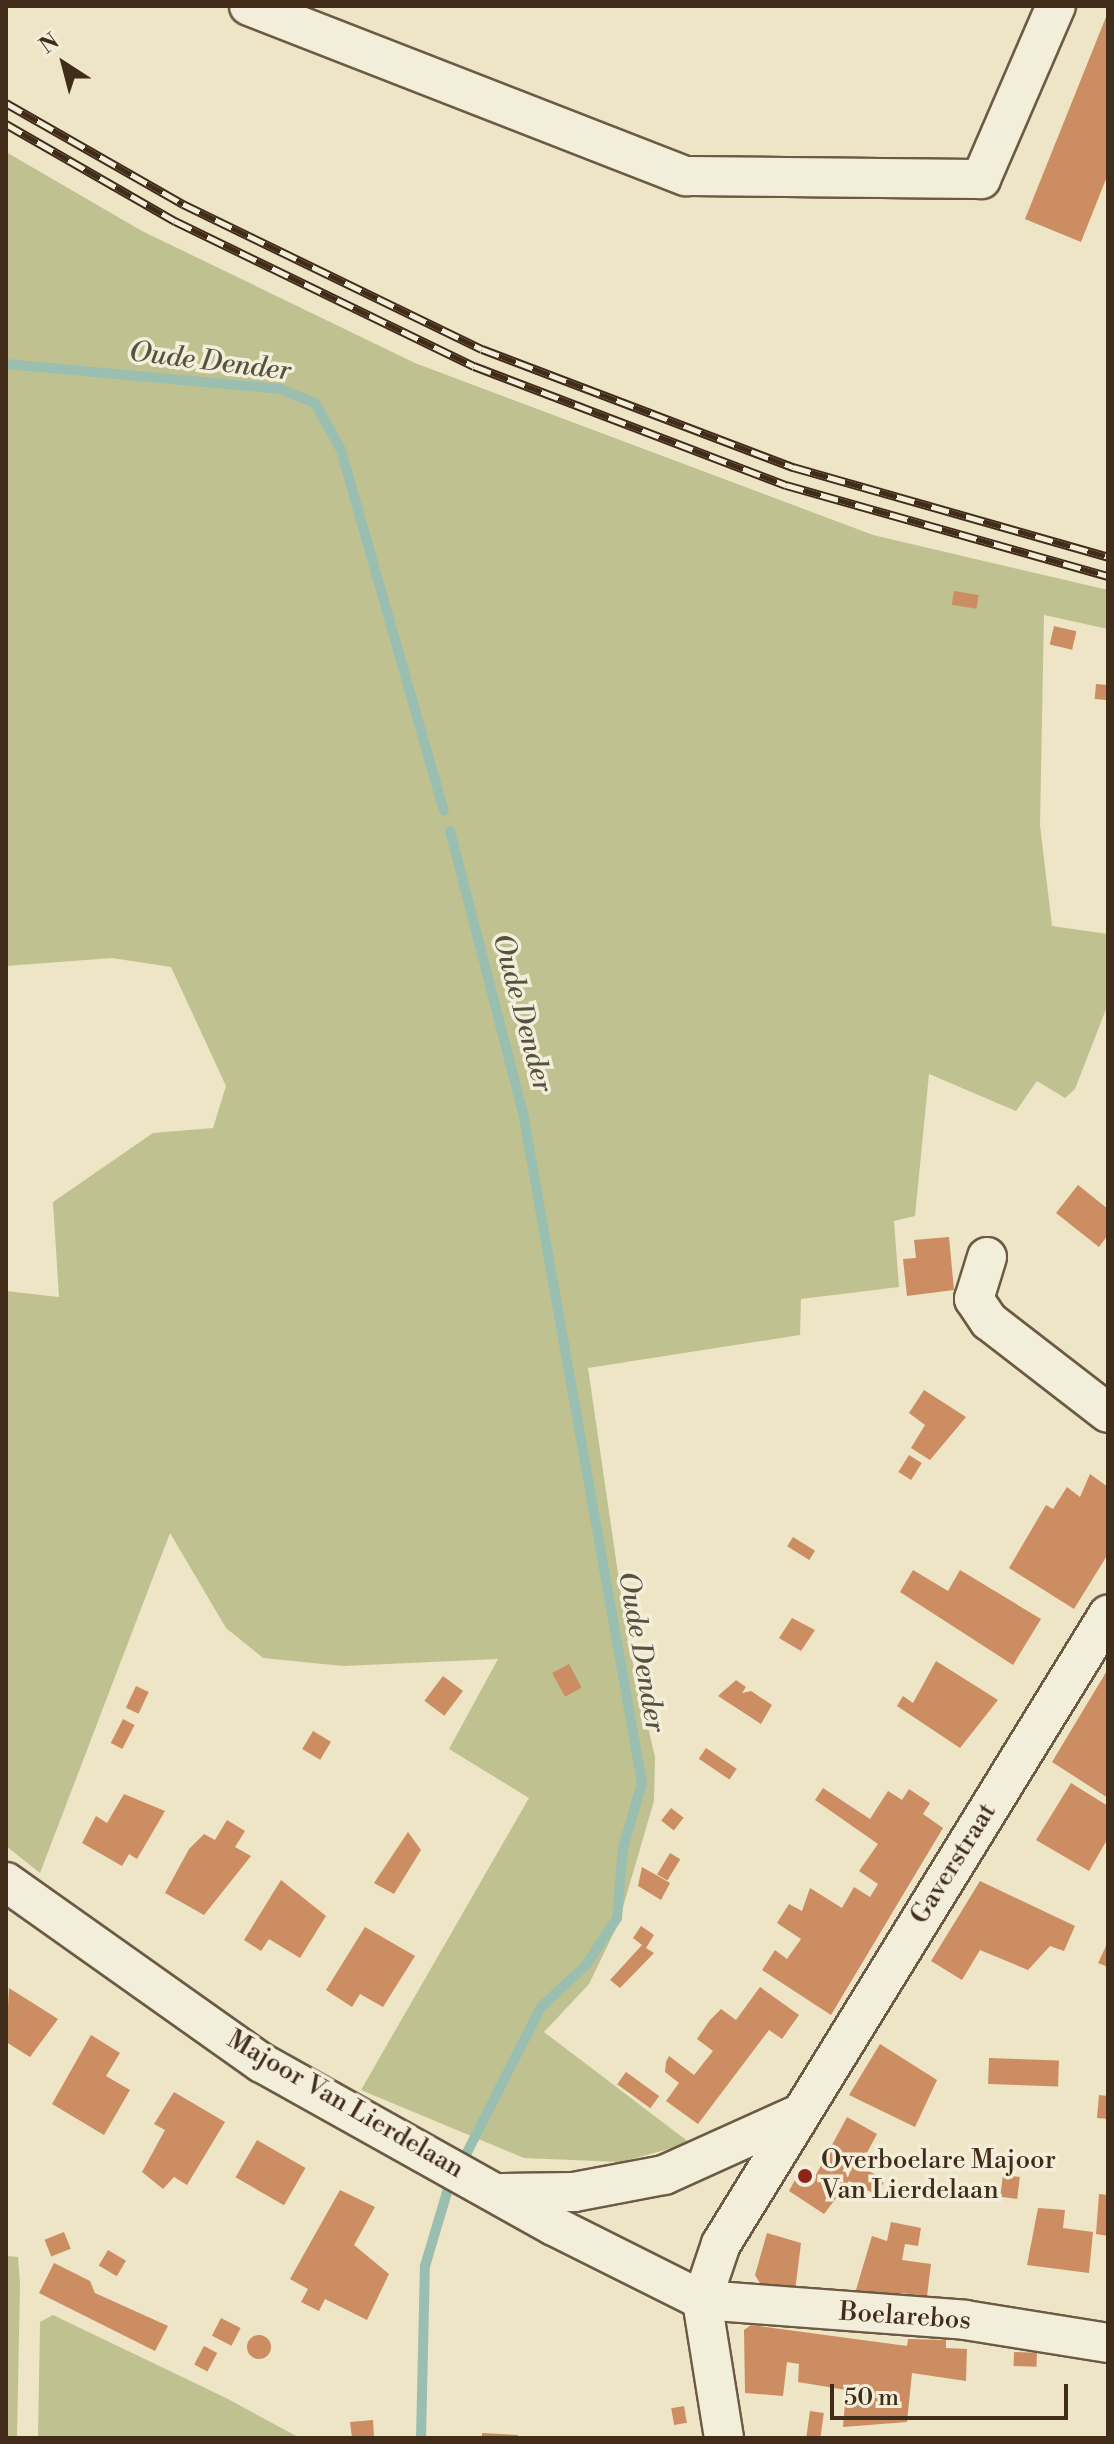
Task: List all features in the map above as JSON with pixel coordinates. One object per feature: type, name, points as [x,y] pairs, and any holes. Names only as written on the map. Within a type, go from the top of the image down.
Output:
[{"type":"street","points":[[249,6],[686,176],[965,179],[981,179],[1056,6]]},
{"type":"street","points":[[987,1257],[974,1299],[989,1321],[1108,1413]]},
{"type":"street","name":"Gaverstraat","points":[[724,2438],[702,2300],[721,2244],[1108,1615]]},
{"type":"street","name":"Majoor Van Lierdelaan","points":[[6,1882],[262,2063],[702,2300]]},
{"type":"street","points":[[476,2179],[574,2192],[664,2175],[799,2114]]},
{"type":"street","name":"Boelarebos","points":[[702,2300],[965,2320],[1108,2343]]},
{"type":"green space","points":[[6,152],[142,231],[415,363],[873,535],[1108,590],[1108,629],[1044,615],[1040,825],[1052,926],[1108,934],[1108,1004],[1075,1089],[1065,1098],[1037,1081],[1016,1111],[929,1074],[915,1216],[894,1221],[899,1287],[801,1299],[800,1335],[588,1368],[628,1642],[655,1757],[654,1801],[618,1924],[589,1984],[544,2032],[690,2143],[621,2162],[524,2158],[361,2090],[529,1798],[449,1749],[498,1659],[343,1666],[263,1658],[226,1628],[170,1533],[40,1873],[6,1846],[6,1291],[59,1297],[53,1202],[153,1133],[213,1128],[226,1086],[171,967],[112,958],[6,966]]},
{"type":"green space","points":[[6,2256],[18,2257],[20,2284],[17,2438],[6,2438]]},
{"type":"green space","points":[[53,2315],[226,2398],[300,2438],[38,2438],[40,2322]]},
{"type":"building","points":[[1108,12],[1108,174],[1081,242],[1025,219]]},
{"type":"building","points":[[954,591],[979,595],[977,609],[952,605]]},
{"type":"building","points":[[1054,626],[1076,631],[1072,650],[1050,645]]},
{"type":"building","points":[[1096,684],[1108,685],[1107,700],[1095,699]]},
{"type":"building","points":[[1078,1185],[1108,1209],[1108,1235],[1099,1247],[1056,1213]]},
{"type":"building","points":[[949,1237],[954,1290],[907,1296],[903,1259],[916,1258],[914,1240]]},
{"type":"building","points":[[924,1390],[966,1417],[930,1460],[911,1448],[925,1425],[909,1413]]},
{"type":"building","points":[[909,1455],[922,1463],[911,1480],[898,1472]]},
{"type":"building","points":[[1090,1474],[1108,1487],[1108,1554],[1074,1609],[1009,1568],[1046,1505],[1053,1509],[1067,1487],[1080,1497]]},
{"type":"building","points":[[793,1537],[815,1551],[809,1560],[787,1546]]},
{"type":"building","points":[[913,1570],[948,1591],[960,1570],[1041,1619],[1013,1665],[900,1592]]},
{"type":"building","points":[[792,1618],[815,1630],[801,1651],[779,1638]]},
{"type":"building","points":[[936,1661],[998,1700],[960,1748],[897,1706],[903,1696],[913,1703]]},
{"type":"building","points":[[569,1664],[582,1688],[565,1697],[552,1673]]},
{"type":"building","points":[[1108,1669],[1108,1798],[1052,1762]]},
{"type":"building","points":[[443,1676],[463,1691],[444,1716],[424,1701]]},
{"type":"building","points":[[736,1680],[746,1687],[742,1693],[751,1691],[772,1705],[761,1724],[718,1696]]},
{"type":"building","points":[[136,1686],[149,1692],[139,1714],[126,1708]]},
{"type":"building","points":[[123,1719],[135,1725],[122,1749],[111,1743]]},
{"type":"building","points":[[313,1731],[331,1742],[320,1760],[302,1749]]},
{"type":"building","points":[[706,1748],[737,1769],[729,1779],[699,1759]]},
{"type":"building","points":[[1071,1783],[1108,1806],[1108,1838],[1089,1871],[1036,1840]]},
{"type":"building","points":[[823,1788],[870,1819],[888,1791],[902,1800],[909,1789],[930,1803],[923,1814],[943,1828],[831,2015],[762,1970],[775,1950],[787,1959],[801,1939],[777,1923],[789,1904],[802,1911],[810,1888],[842,1908],[854,1887],[870,1897],[878,1884],[859,1871],[878,1844],[815,1800]]},
{"type":"building","points":[[124,1794],[165,1811],[137,1859],[129,1854],[122,1866],[82,1843],[96,1816],[107,1823]]},
{"type":"building","points":[[671,1808],[684,1818],[674,1830],[661,1821]]},
{"type":"building","points":[[227,1820],[245,1831],[235,1847],[251,1856],[204,1915],[165,1893],[189,1849],[204,1834],[215,1840]]},
{"type":"building","points":[[408,1832],[421,1850],[394,1894],[374,1883]]},
{"type":"building","points":[[670,1853],[680,1859],[667,1881],[657,1874]]},
{"type":"building","points":[[642,1867],[670,1883],[661,1900],[638,1886]]},
{"type":"building","points":[[281,1880],[326,1916],[300,1958],[269,1939],[261,1951],[244,1940]]},
{"type":"building","points":[[980,1881],[1075,1926],[1064,1951],[1050,1946],[1028,1970],[980,1950],[962,1980],[931,1961]]},
{"type":"building","points":[[641,1926],[654,1935],[646,1948],[654,1953],[620,1988],[610,1980],[642,1945],[633,1938]]},
{"type":"building","points":[[365,1927],[415,1956],[383,2007],[360,1994],[352,2007],[326,1990]]},
{"type":"building","points":[[1108,1942],[1108,1967],[1098,1963]]},
{"type":"building","points":[[760,1987],[799,2015],[782,2039],[769,2030],[698,2124],[666,2101],[679,2083],[665,2072],[666,2062],[669,2056],[694,2075],[713,2051],[697,2039],[710,2020],[721,2009],[736,2020]]},
{"type":"building","points":[[9,1988],[58,2019],[30,2057],[6,2042]]},
{"type":"building","points":[[91,2035],[120,2053],[106,2076],[130,2090],[104,2135],[52,2104]]},
{"type":"building","points":[[880,2044],[937,2080],[915,2127],[849,2095]]},
{"type":"building","points":[[989,2058],[1059,2060],[1058,2086],[988,2084]]},
{"type":"building","points":[[626,2072],[659,2096],[650,2108],[617,2084]]},
{"type":"building","points":[[174,2092],[225,2122],[187,2185],[174,2177],[163,2189],[142,2172],[165,2130],[154,2124]]},
{"type":"building","points":[[1099,2095],[1108,2096],[1108,2119],[1097,2118]]},
{"type":"building","points":[[847,2117],[877,2134],[860,2166],[885,2180],[877,2195],[849,2181],[824,2214],[789,2191],[797,2176],[811,2184]]},
{"type":"building","points":[[257,2140],[305,2168],[284,2205],[236,2177]]},
{"type":"building","points":[[1003,2175],[1020,2177],[1017,2199],[1000,2197]]},
{"type":"building","points":[[340,2190],[375,2207],[354,2245],[389,2274],[367,2320],[325,2299],[319,2311],[301,2302],[308,2289],[290,2279]]},
{"type":"building","points":[[1099,2194],[1108,2195],[1108,2236],[1096,2234]]},
{"type":"building","points":[[1038,2208],[1065,2210],[1063,2228],[1093,2232],[1089,2273],[1027,2265]]},
{"type":"building","points":[[891,2222],[921,2228],[918,2246],[905,2244],[902,2260],[931,2264],[927,2296],[900,2293],[898,2305],[853,2300],[872,2236],[887,2241]]},
{"type":"building","points":[[64,2232],[71,2249],[51,2257],[45,2240]]},
{"type":"building","points":[[767,2233],[801,2243],[795,2291],[761,2285],[755,2275]]},
{"type":"building","points":[[108,2250],[126,2261],[117,2276],[99,2265]]},
{"type":"building","points":[[54,2263],[90,2281],[95,2293],[168,2326],[155,2351],[39,2293]]},
{"type":"building","points":[[221,2318],[241,2328],[232,2346],[212,2336]]},
{"type":"building","points":[[751,2325],[907,2346],[908,2339],[946,2340],[946,2348],[967,2349],[966,2381],[912,2373],[907,2422],[843,2427],[846,2390],[798,2382],[799,2364],[787,2362],[783,2396],[745,2393],[744,2330]]},
{"type":"building","points":[[259,2335],[270,2342],[271,2347],[264,2358],[259,2359],[248,2352],[247,2347],[254,2336]]},
{"type":"building","points":[[204,2346],[217,2353],[207,2372],[194,2365]]},
{"type":"building","points":[[1014,2352],[1037,2353],[1036,2367],[1014,2366]]},
{"type":"building","points":[[684,2406],[687,2423],[674,2425],[671,2408]]},
{"type":"building","points":[[810,2411],[824,2413],[820,2438],[806,2438]]},
{"type":"building","points":[[373,2420],[374,2438],[352,2438],[350,2422]]},
{"type":"building","points":[[482,2433],[518,2435],[517,2438],[482,2438]]},
{"type":"waterway","name":"Oude Dender","points":[[6,364],[280,389],[315,403],[341,450],[444,811]]},
{"type":"waterway","name":"Oude Dender","points":[[421,2438],[425,2266],[447,2192],[541,2007],[586,1965],[617,1918],[623,1848],[642,1783],[523,1113],[450,831]]},
{"type":"railway","points":[[6,103],[183,204],[482,349],[793,467],[1108,557]]},
{"type":"railway","points":[[6,124],[175,221],[474,366],[786,485],[1108,576]]},
{"type":"place","name":"Overboelare Majoor Van Lierdelaan","points":[[805,2176]]}]
